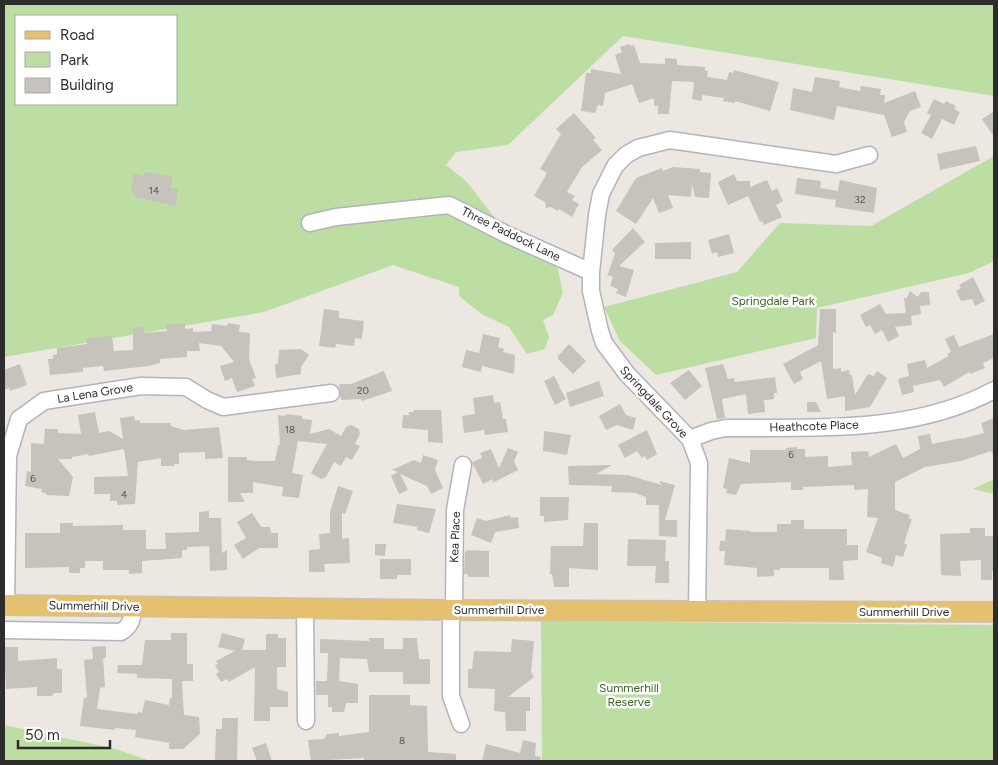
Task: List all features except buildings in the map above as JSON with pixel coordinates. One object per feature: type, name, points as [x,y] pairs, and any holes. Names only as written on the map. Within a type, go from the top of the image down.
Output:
[{"type":"main road","name":"Summerhill Drive","points":[[5,605],[305,609],[994,612]]},
{"type":"street","name":"Springdale Grove","points":[[697,610],[699,463],[690,439],[626,374],[604,343],[594,311],[591,272],[601,194],[615,166],[638,148],[670,140],[836,164],[869,155]]},
{"type":"street","name":"Three Paddock Lane","points":[[310,223],[336,217],[449,205],[508,235],[591,272]]},
{"type":"street","name":"La Lena Grove","points":[[5,605],[8,456],[19,419],[44,400],[141,386],[186,387],[206,400],[223,407],[331,393]]},
{"type":"street","name":"Heathcote Place","points":[[690,439],[711,430],[726,428],[847,427],[916,418],[973,401],[994,390]]},
{"type":"street","name":"Kea Place","points":[[462,724],[451,696],[456,510],[463,465]]},
{"type":"street","points":[[4,630],[121,632],[127,628],[133,618],[133,606]]},
{"type":"street","points":[[305,609],[306,721]]},
{"type":"green space","points":[[4,4],[994,4],[994,96],[623,36],[508,145],[456,152],[446,165],[467,182],[519,249],[557,266],[563,293],[553,315],[543,320],[549,337],[545,349],[527,354],[509,327],[483,315],[459,296],[459,287],[393,265],[264,312],[4,357]]},
{"type":"green space","name":"Springdale Park","points":[[994,156],[994,261],[969,273],[817,308],[816,338],[656,375],[620,341],[604,307],[737,272],[780,223],[871,226]]},
{"type":"green space","points":[[994,479],[994,494],[973,489]]},
{"type":"green space","name":"Summerhill Reserve","points":[[541,621],[994,625],[994,761],[542,761]]},
{"type":"green space","points":[[4,725],[116,749],[150,761],[4,761]]}]
